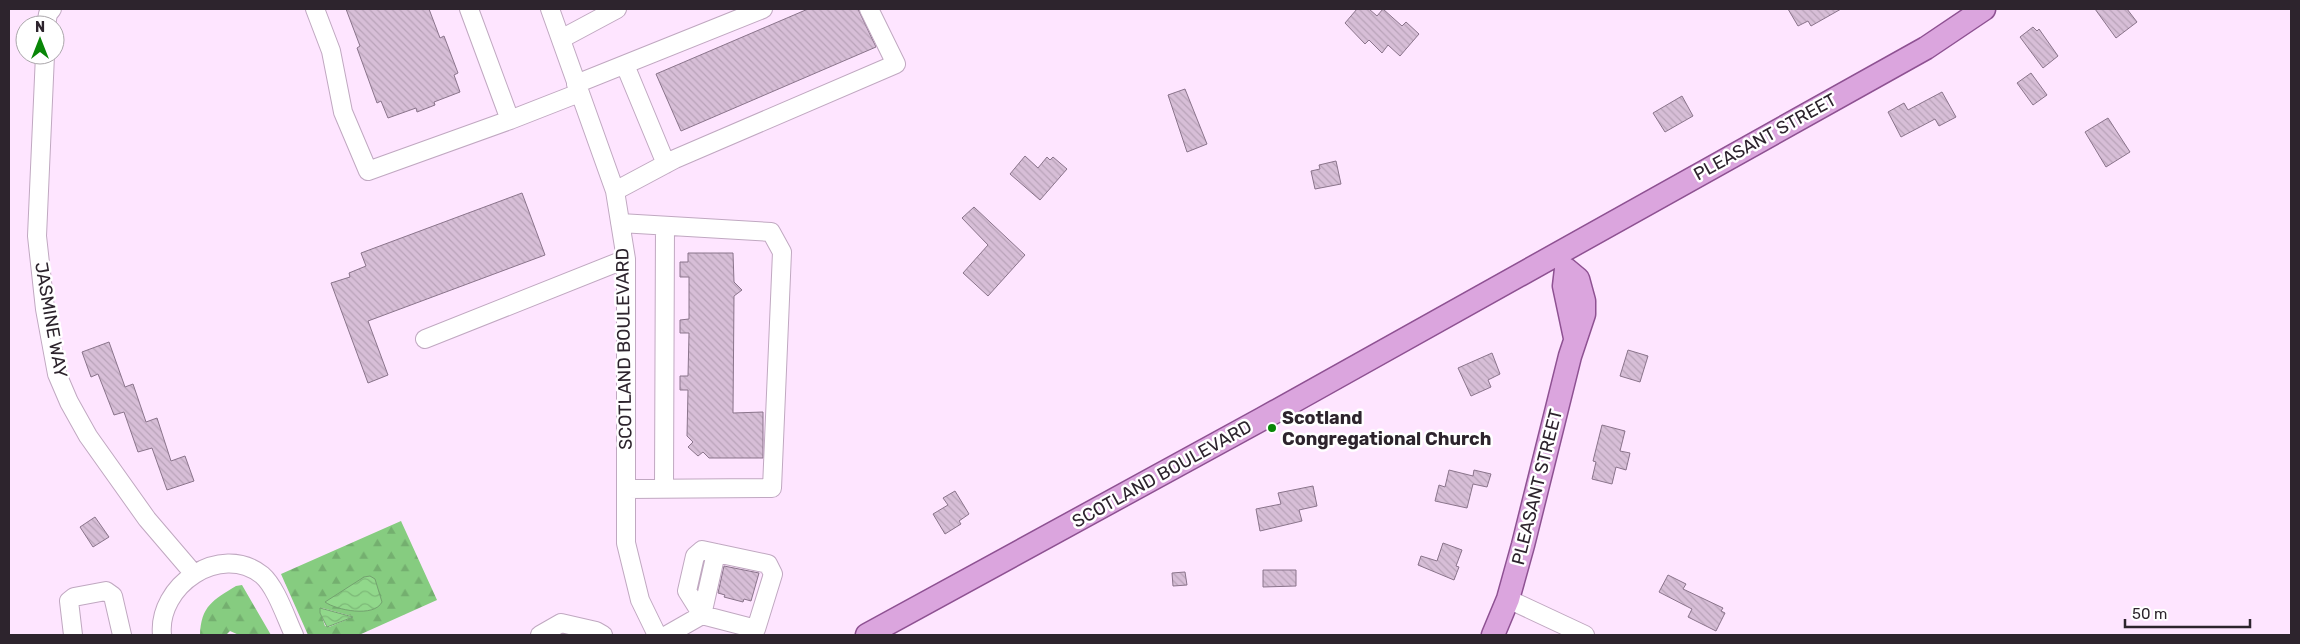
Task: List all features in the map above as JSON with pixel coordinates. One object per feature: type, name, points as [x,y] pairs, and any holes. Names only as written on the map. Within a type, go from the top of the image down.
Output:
[{"type":"main road","name":"PLEASANT STREET","points":[[1493,635],[1508,599],[1526,536],[1575,338],[1582,325],[1584,301],[1578,280],[1563,260],[1926,48],[1984,9]]},
{"type":"main road","name":"SCOTLAND BOULEVARD","points":[[867,635],[1253,424],[1563,260]]},
{"type":"street","points":[[315,9],[331,51],[343,112],[368,171],[510,120],[625,65],[764,9]]},
{"type":"street","points":[[469,9],[510,120]]},
{"type":"street","name":"SCOTLAND BOULEVARD","points":[[550,9],[615,191],[626,259],[626,543],[640,600],[658,635]]},
{"type":"street","points":[[561,39],[617,9]]},
{"type":"street","points":[[615,191],[666,164],[896,64],[868,9]]},
{"type":"street","name":"JASMINE WAY","points":[[45,65],[37,236],[45,309],[57,374],[69,402],[88,436],[147,519],[194,574]]},
{"type":"street","points":[[625,65],[666,164]]},
{"type":"street","points":[[620,223],[771,232],[782,252],[772,488],[664,487],[626,489]]},
{"type":"street","points":[[664,487],[665,226]]},
{"type":"street","points":[[426,340],[626,259]]},
{"type":"street","points":[[658,635],[698,610],[712,552],[768,564],[773,574],[756,629],[698,610]]},
{"type":"street","points":[[162,635],[161,627],[171,597],[194,574],[208,567],[223,563],[238,564],[262,575],[270,584],[294,635]]},
{"type":"street","points":[[73,635],[69,601],[74,597],[106,591],[113,596],[122,635]]},
{"type":"street","points":[[1508,599],[1585,635]]},
{"type":"street","points":[[540,635],[561,623],[596,631],[602,635]]},
{"type":"green space","points":[[401,521],[437,600],[359,635],[308,635],[281,574]],"holes":[[[322,608],[353,617],[329,627],[325,626],[320,611]]]},
{"type":"green space","points":[[242,585],[271,635],[239,635],[230,631],[226,635],[200,635],[203,617],[210,605],[236,586]]},
{"type":"water","points":[[370,576],[375,579],[382,602],[378,607],[371,610],[355,611],[337,608],[325,602],[364,577]]},
{"type":"water","points":[[320,608],[353,617],[327,627],[320,613]]},
{"type":"building","points":[[346,9],[429,9],[440,38],[444,36],[458,73],[454,75],[460,92],[434,102],[435,105],[417,112],[416,108],[388,118],[381,101],[377,103],[357,48],[360,46]]},
{"type":"building","points":[[808,9],[858,9],[876,47],[681,131],[656,74]]},
{"type":"building","points":[[1357,9],[1369,9],[1377,16],[1383,9],[1402,26],[1406,22],[1419,34],[1400,56],[1388,45],[1382,53],[1369,40],[1365,44],[1345,23]]},
{"type":"building","points":[[1788,9],[1841,9],[1811,26],[1808,21],[1798,26]]},
{"type":"building","points":[[2095,9],[2127,9],[2137,22],[2116,38]]},
{"type":"building","points":[[2033,27],[2037,31],[2039,29],[2058,56],[2043,68],[2020,37]]},
{"type":"building","points":[[2031,73],[2047,95],[2033,105],[2017,83]]},
{"type":"building","points":[[1185,89],[1207,144],[1187,152],[1168,95]]},
{"type":"building","points":[[1942,92],[1956,117],[1939,126],[1935,119],[1901,137],[1888,112],[1904,103],[1908,110]]},
{"type":"building","points":[[1682,96],[1693,116],[1665,132],[1653,113]]},
{"type":"building","points":[[2108,118],[2130,152],[2106,167],[2085,132]]},
{"type":"building","points":[[1025,156],[1038,168],[1047,157],[1050,160],[1053,157],[1067,169],[1040,200],[1010,174]]},
{"type":"building","points":[[1336,161],[1341,184],[1315,189],[1311,171],[1320,169],[1319,165]]},
{"type":"building","points":[[522,193],[545,255],[368,321],[388,375],[368,383],[331,283],[350,277],[349,273],[366,266],[361,253]]},
{"type":"building","points":[[974,207],[1025,255],[988,296],[963,273],[988,245],[962,218]]},
{"type":"building","points":[[688,253],[733,253],[734,282],[742,290],[734,296],[733,413],[763,412],[763,458],[709,458],[703,452],[698,456],[688,447],[693,442],[687,436],[688,390],[680,390],[680,376],[688,376],[689,333],[680,333],[680,320],[689,319],[689,277],[680,277],[680,262],[688,262]]},
{"type":"building","points":[[109,342],[125,387],[133,384],[146,422],[157,418],[171,461],[185,456],[194,481],[167,490],[152,448],[138,452],[124,412],[114,415],[98,374],[91,377],[82,352]]},
{"type":"building","points":[[1628,350],[1648,356],[1640,382],[1620,376]]},
{"type":"building","points":[[1492,353],[1500,374],[1488,380],[1491,387],[1471,396],[1458,368]]},
{"type":"building","points":[[1602,425],[1625,431],[1620,451],[1630,453],[1626,470],[1616,467],[1612,484],[1592,479],[1596,462],[1593,461]]},
{"type":"building","points":[[1449,470],[1473,476],[1474,470],[1491,474],[1487,487],[1473,484],[1467,508],[1435,501],[1439,485],[1445,487]]},
{"type":"building","points":[[1313,486],[1317,506],[1299,510],[1302,521],[1260,531],[1256,509],[1281,504],[1278,493]]},
{"type":"building","points":[[955,491],[969,514],[959,521],[961,524],[945,534],[933,514],[948,505],[943,498]]},
{"type":"building","points":[[95,517],[109,537],[93,547],[80,527]]},
{"type":"building","points":[[1443,543],[1462,550],[1456,566],[1459,567],[1454,580],[1418,565],[1421,556],[1437,561]]},
{"type":"building","points":[[724,566],[759,573],[751,601],[744,599],[743,602],[724,597],[725,595],[718,593]]},
{"type":"building","points":[[1263,570],[1296,570],[1296,586],[1263,587]]},
{"type":"building","points":[[1185,572],[1187,585],[1173,586],[1172,573]]},
{"type":"building","points":[[1668,575],[1686,584],[1683,589],[1723,608],[1721,611],[1725,613],[1716,631],[1688,617],[1692,609],[1659,592]]},
{"type":"place","name":"Scotland Congregational Church","points":[[1272,428]]}]
